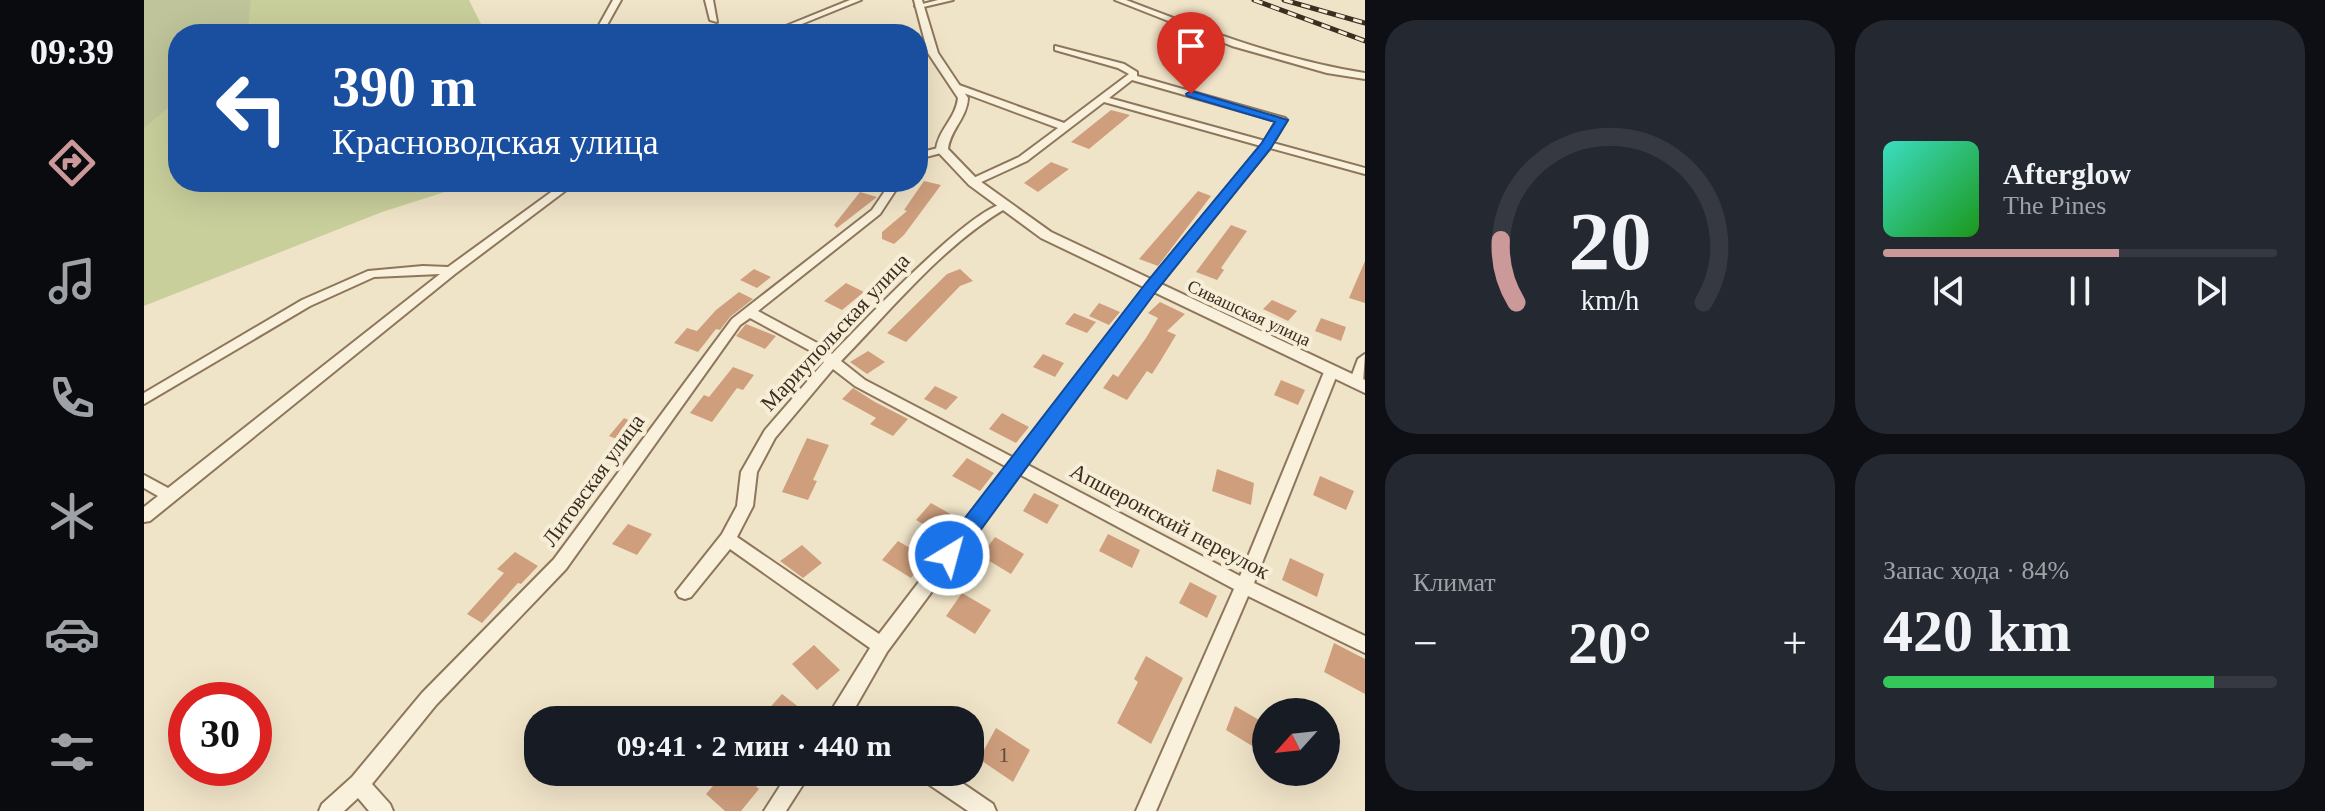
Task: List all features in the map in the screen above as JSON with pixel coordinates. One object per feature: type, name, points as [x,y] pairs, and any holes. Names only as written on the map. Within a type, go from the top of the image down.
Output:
[{"type":"street","points":[[604,24],[617,0]]},
{"type":"street","points":[[709,0],[714,20]]},
{"type":"street","points":[[796,24],[857,0]]},
{"type":"street","points":[[924,24],[918,3],[949,0]]},
{"type":"street","points":[[1119,0],[1235,44],[1327,70],[1365,76]]},
{"type":"street","points":[[928,36],[933,53],[963,98],[964,106],[942,141],[942,150],[928,154]]},
{"type":"street","points":[[973,182],[1023,159],[1134,74],[1121,66],[1058,48]]},
{"type":"street","points":[[849,706],[881,646],[1151,287],[1267,145],[1282,120],[1131,77]]},
{"type":"street","points":[[956,87],[1065,127]]},
{"type":"street","points":[[1102,99],[1365,171]]},
{"type":"street","name":"Сивашская улица","points":[[942,150],[973,182],[1046,235],[1360,385]]},
{"type":"street","points":[[144,516],[451,271],[558,192]]},
{"type":"street","name":"Литовская улица","points":[[329,811],[359,784],[429,699],[560,564],[727,335],[749,312],[876,212],[889,192]]},
{"type":"street","name":"Мариупольская улица","points":[[685,592],[728,539],[745,506],[749,472],[770,434],[832,362],[930,263],[985,216],[1004,205]]},
{"type":"street","points":[[144,399],[306,303],[372,274],[451,271]]},
{"type":"street","name":"Апшеронский переулок","points":[[749,312],[814,347],[860,383],[1244,586],[1365,645]]},
{"type":"street","points":[[1360,385],[1365,359]]},
{"type":"street","points":[[1146,811],[1244,586],[1331,372]]},
{"type":"street","points":[[144,481],[168,495]]},
{"type":"street","points":[[728,539],[881,646]]},
{"type":"street","points":[[359,784],[383,811]]},
{"type":"street","points":[[774,811],[791,786]]},
{"type":"street","points":[[949,786],[986,811]]},
{"type":"green space","points":[[144,0],[251,0],[248,24],[168,24],[168,108],[144,128]]},
{"type":"green space","points":[[231,0],[469,0],[481,24],[223,24]]},
{"type":"green space","points":[[168,57],[168,192],[445,192],[382,212],[144,306],[144,63]]},
{"type":"building","points":[[1111,110],[1130,115],[1089,149],[1071,142]]},
{"type":"building","points":[[1051,162],[1069,169],[1038,192],[1024,183]]},
{"type":"building","points":[[928,182],[941,185],[904,235],[894,244],[882,239],[882,232],[907,211],[904,210],[916,192],[928,192]]},
{"type":"building","points":[[1198,191],[1211,196],[1158,266],[1139,259]]},
{"type":"building","points":[[860,192],[877,197],[837,228],[834,225]]},
{"type":"building","points":[[1231,225],[1247,231],[1221,268],[1224,270],[1217,280],[1196,272]]},
{"type":"building","points":[[1365,261],[1365,303],[1349,298]]},
{"type":"building","points":[[754,269],[771,277],[757,288],[740,280]]},
{"type":"building","points":[[960,269],[973,281],[960,286],[906,342],[887,333],[947,274]]},
{"type":"building","points":[[846,283],[864,292],[842,310],[824,301]]},
{"type":"building","points":[[739,292],[753,299],[730,317],[720,330],[716,329],[698,352],[674,343],[687,328],[697,331],[716,310]]},
{"type":"building","points":[[1272,300],[1297,311],[1288,321],[1263,309]]},
{"type":"building","points":[[1160,302],[1185,314],[1167,331],[1176,335],[1152,374],[1147,371],[1127,400],[1103,388],[1113,374],[1118,377],[1146,338],[1158,318],[1148,313]]},
{"type":"building","points":[[1099,303],[1120,312],[1109,325],[1089,316]]},
{"type":"building","points":[[1074,313],[1096,322],[1087,333],[1065,324]]},
{"type":"building","points":[[1321,318],[1346,327],[1341,341],[1315,331]]},
{"type":"building","points":[[746,324],[776,336],[765,349],[736,336]]},
{"type":"building","points":[[868,351],[885,362],[867,374],[850,362]]},
{"type":"building","points":[[1043,354],[1064,363],[1055,377],[1033,367]]},
{"type":"building","points":[[733,367],[754,375],[743,390],[737,388],[712,422],[690,413],[704,395],[709,397]]},
{"type":"building","points":[[1281,380],[1305,390],[1298,405],[1274,395]]},
{"type":"building","points":[[935,386],[958,397],[946,410],[924,399]]},
{"type":"building","points":[[853,388],[908,419],[893,436],[870,424],[876,418],[842,399]]},
{"type":"building","points":[[1002,413],[1029,427],[1016,443],[989,429]]},
{"type":"building","points":[[624,418],[644,427],[630,444],[609,436]]},
{"type":"building","points":[[807,438],[829,445],[813,480],[817,481],[808,500],[782,492]]},
{"type":"building","points":[[967,458],[994,473],[980,491],[952,476]]},
{"type":"building","points":[[1217,469],[1254,483],[1251,505],[1212,491]]},
{"type":"building","points":[[1320,476],[1354,491],[1346,510],[1313,495]]},
{"type":"building","points":[[1034,493],[1059,505],[1047,524],[1023,511]]},
{"type":"building","points":[[931,503],[954,516],[940,534],[916,520]]},
{"type":"building","points":[[628,524],[652,534],[637,555],[612,544]]},
{"type":"building","points":[[1108,534],[1140,550],[1132,568],[1099,551]]},
{"type":"building","points":[[995,537],[1024,554],[1011,574],[981,556]]},
{"type":"building","points":[[898,541],[927,558],[911,578],[882,560]]},
{"type":"building","points":[[802,545],[822,563],[803,578],[780,561]]},
{"type":"building","points":[[515,552],[538,566],[482,623],[467,614],[504,573],[497,569]]},
{"type":"building","points":[[1290,558],[1324,574],[1317,597],[1282,580]]},
{"type":"building","points":[[1190,582],[1217,596],[1207,618],[1179,603]]},
{"type":"building","points":[[962,593],[991,610],[975,634],[946,616]]},
{"type":"building","points":[[1334,643],[1365,659],[1365,694],[1324,672]]},
{"type":"building","points":[[814,645],[840,670],[817,690],[792,664]]},
{"type":"building","points":[[1146,656],[1183,678],[1151,744],[1117,723],[1138,682],[1134,679]]},
{"type":"building","points":[[782,694],[797,706],[771,706]]},
{"type":"building","points":[[1235,706],[1252,716],[1252,746],[1226,730]]},
{"type":"building","points":[[996,728],[1030,750],[1013,782],[984,762],[984,750]]},
{"type":"building","points":[[713,786],[756,786],[759,789],[741,811],[725,811],[706,794]]},
{"type":"railway","points":[[1254,0],[1365,41]]},
{"type":"railway","points":[[1284,0],[1365,23]]},
{"type":"route","points":[[949,555],[1151,287],[1267,145],[1282,120],[1191,94]]}]
